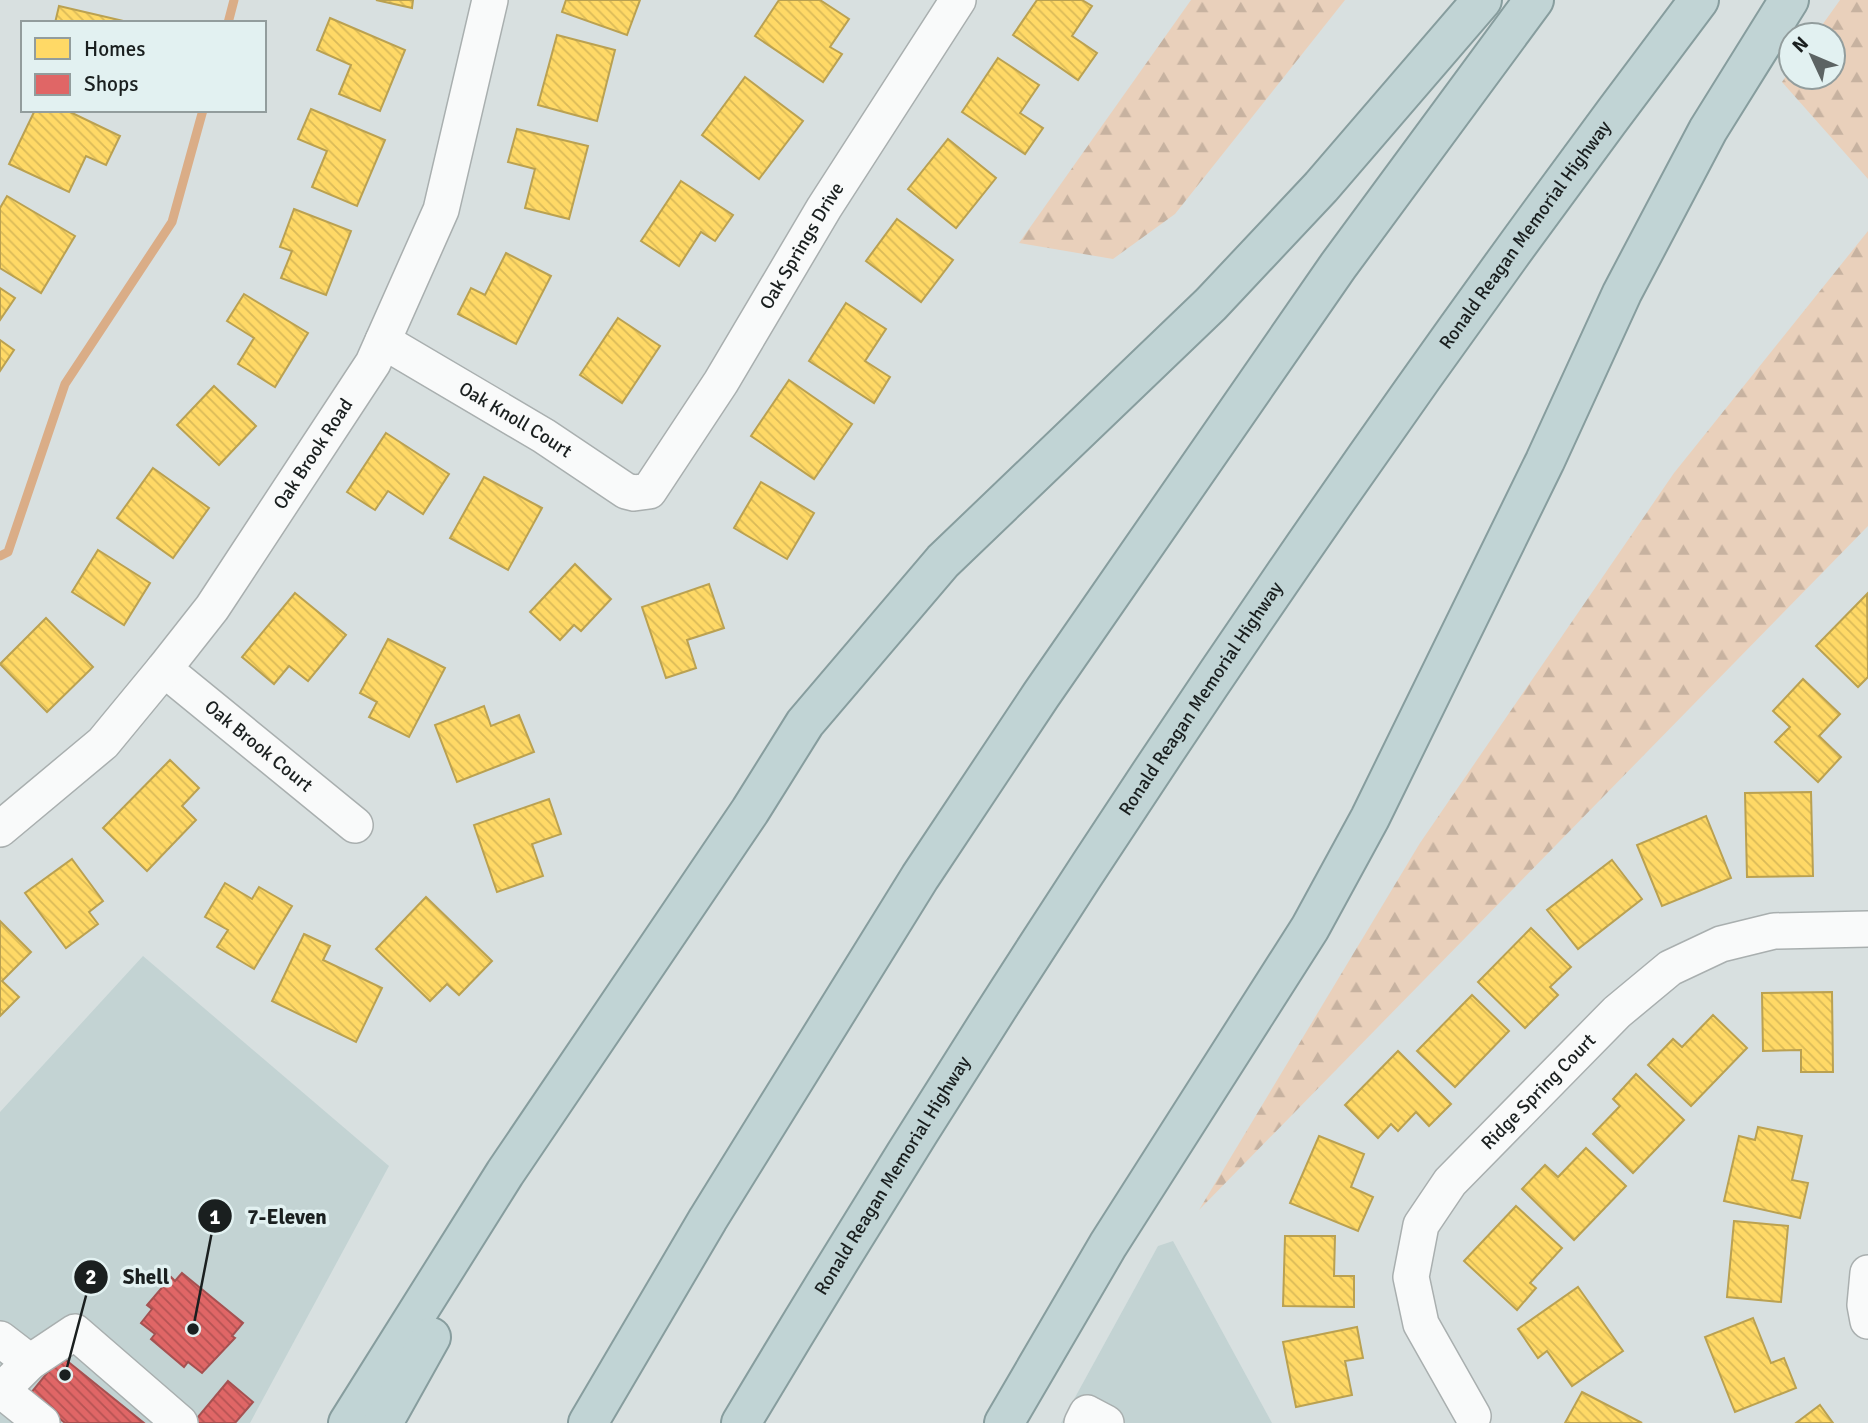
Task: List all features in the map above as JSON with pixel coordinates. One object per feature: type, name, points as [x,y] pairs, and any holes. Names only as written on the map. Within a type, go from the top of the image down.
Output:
[{"type":"highway","points":[[348,1423],[505,1173],[742,822],[805,723],[943,561],[1211,304],[1321,187],[1482,0]]},
{"type":"highway","points":[[588,1423],[708,1219],[898,913],[1034,706],[1338,266],[1534,0]]},
{"type":"highway","name":"Ronald Reagan Memorial Highway","points":[[741,1423],[979,1034],[1198,699],[1370,450],[1586,150],[1699,0]]},
{"type":"highway","points":[[1004,1423],[1108,1245],[1323,903],[1370,818],[1622,293],[1708,131],[1789,0]]},
{"type":"highway","points":[[383,1423],[488,1233],[505,1173]]},
{"type":"street","name":"Oak Brook Road","points":[[0,829],[103,743],[164,668],[212,608],[373,363],[440,210],[491,0]]},
{"type":"street","name":"Oak Springs Drive","points":[[649,491],[722,383],[824,208],[958,0]]},
{"type":"street","name":"Oak Knoll Court","points":[[383,341],[544,436],[626,491],[634,494],[649,491]]},
{"type":"street","name":"Oak Brook Court","points":[[164,668],[355,825]]},
{"type":"street","name":"Ridge Spring Court","points":[[1473,1416],[1421,1324],[1411,1277],[1421,1225],[1450,1182],[1617,1012],[1670,968],[1721,944],[1774,932],[1868,929]]},
{"type":"street","points":[[1868,1273],[1865,1305],[1868,1321]]},
{"type":"street","points":[[42,1423],[1,1391],[30,1362],[75,1332],[180,1423]]},
{"type":"street","points":[[0,1339],[30,1362]]},
{"type":"street","points":[[1082,1423],[1087,1413],[1106,1423]]},
{"type":"shaded area","points":[[143,956],[389,1166],[250,1423],[0,1423],[0,1112]]},
{"type":"shaded area","points":[[1173,1241],[1272,1423],[1061,1423],[1158,1246]]},
{"type":"green space","points":[[1191,0],[1345,0],[1175,214],[1113,259],[1019,243]]},
{"type":"green space","points":[[1840,0],[1868,0],[1868,179],[1790,91],[1847,91],[1847,21],[1825,21]]},
{"type":"green space","points":[[1868,231],[1868,526],[1199,1210],[1420,843],[1674,473]]},
{"type":"building: Homes","points":[[376,0],[413,0],[412,8]]},
{"type":"building: Homes","points":[[566,0],[640,0],[627,35],[562,12]]},
{"type":"building: Homes","points":[[779,0],[820,0],[849,19],[830,47],[842,54],[823,82],[755,36]]},
{"type":"building: Homes","points":[[1037,0],[1082,0],[1092,6],[1072,36],[1097,53],[1078,80],[1013,35]]},
{"type":"building: Homes","points":[[59,6],[124,21],[55,21]]},
{"type":"building: Homes","points":[[330,18],[405,50],[380,111],[339,94],[351,65],[317,50]]},
{"type":"building: Homes","points":[[557,35],[615,50],[597,121],[538,105]]},
{"type":"building: Homes","points":[[998,58],[1039,85],[1020,113],[1043,128],[1025,154],[962,112]]},
{"type":"building: Homes","points":[[745,77],[803,121],[759,179],[702,135]]},
{"type":"building: Homes","points":[[311,109],[385,140],[357,206],[312,187],[327,151],[298,139]]},
{"type":"building: Homes","points":[[34,112],[70,112],[120,136],[106,165],[86,156],[69,192],[9,164]]},
{"type":"building: Homes","points":[[517,129],[588,146],[569,219],[525,208],[535,169],[508,162]]},
{"type":"building: Homes","points":[[948,139],[996,178],[956,228],[908,189]]},
{"type":"building: Homes","points":[[681,181],[733,215],[715,241],[701,232],[679,266],[641,241]]},
{"type":"building: Homes","points":[[7,196],[75,236],[41,293],[0,268],[0,208]]},
{"type":"building: Homes","points":[[294,209],[351,231],[326,295],[281,278],[292,251],[280,247]]},
{"type":"building: Homes","points":[[897,219],[953,260],[921,302],[866,261]]},
{"type":"building: Homes","points":[[506,253],[551,276],[516,344],[458,314],[471,288],[485,295]]},
{"type":"building: Homes","points":[[0,288],[15,298],[0,320]]},
{"type":"building: Homes","points":[[244,294],[308,333],[275,387],[238,364],[254,338],[227,321]]},
{"type":"building: Homes","points":[[846,303],[886,329],[865,361],[890,377],[874,403],[809,361]]},
{"type":"building: Homes","points":[[618,318],[660,346],[622,403],[580,375]]},
{"type":"building: Homes","points":[[0,340],[14,350],[0,371]]},
{"type":"building: Homes","points":[[789,380],[852,424],[814,479],[751,436]]},
{"type":"building: Homes","points":[[214,386],[256,426],[219,465],[177,425]]},
{"type":"building: Homes","points":[[386,433],[449,474],[423,514],[388,491],[375,510],[347,492]]},
{"type":"building: Homes","points":[[153,468],[209,508],[173,558],[117,518]]},
{"type":"building: Homes","points":[[484,477],[542,508],[508,570],[450,538]]},
{"type":"building: Homes","points":[[761,482],[814,513],[787,559],[734,528]]},
{"type":"building: Homes","points":[[98,550],[150,583],[124,625],[72,592]]},
{"type":"building: Homes","points":[[575,564],[611,599],[581,631],[574,625],[560,640],[530,612]]},
{"type":"building: Homes","points":[[709,584],[724,628],[687,640],[696,668],[666,678],[642,607]]},
{"type":"building: Homes","points":[[295,593],[346,635],[308,681],[289,666],[274,684],[242,657]]},
{"type":"building: Homes","points":[[1867,594],[1868,677],[1858,687],[1816,646]]},
{"type":"building: Homes","points":[[46,618],[93,667],[47,712],[0,664]]},
{"type":"building: Homes","points":[[388,639],[445,668],[409,737],[369,717],[377,702],[360,693]]},
{"type":"building: Homes","points":[[1803,679],[1840,714],[1819,736],[1841,757],[1818,782],[1775,742],[1790,727],[1773,711]]},
{"type":"building: Homes","points":[[484,706],[491,726],[519,715],[534,752],[457,782],[435,725]]},
{"type":"building: Homes","points":[[170,760],[199,788],[182,806],[196,820],[147,871],[103,828]]},
{"type":"building: Homes","points":[[1811,792],[1813,876],[1747,877],[1745,793]]},
{"type":"building: Homes","points":[[549,799],[561,834],[532,844],[543,876],[497,892],[474,825]]},
{"type":"building: Homes","points":[[1706,816],[1731,878],[1662,906],[1637,845]]},
{"type":"building: Homes","points":[[72,859],[103,901],[89,912],[98,924],[66,948],[25,893]]},
{"type":"building: Homes","points":[[1612,860],[1642,899],[1578,949],[1547,910]]},
{"type":"building: Homes","points":[[225,883],[252,899],[259,887],[292,906],[254,969],[217,947],[228,930],[205,917]]},
{"type":"building: Homes","points":[[426,897],[492,961],[459,995],[447,984],[430,1001],[376,949]]},
{"type":"building: Homes","points":[[0,921],[31,952],[2,981],[19,997],[0,1016]]},
{"type":"building: Homes","points":[[1531,928],[1571,967],[1550,987],[1558,995],[1525,1028],[1478,982]]},
{"type":"building: Homes","points":[[304,934],[330,946],[323,960],[382,988],[356,1042],[272,1001]]},
{"type":"building: Homes","points":[[1832,992],[1833,1072],[1801,1072],[1801,1050],[1763,1051],[1762,993]]},
{"type":"building: Homes","points":[[1472,995],[1509,1031],[1455,1087],[1417,1051]]},
{"type":"building: Homes","points":[[1713,1015],[1747,1048],[1691,1106],[1648,1065],[1673,1039],[1682,1047]]},
{"type":"building: Homes","points":[[1398,1051],[1451,1104],[1429,1126],[1416,1112],[1398,1131],[1391,1124],[1378,1138],[1345,1105]]},
{"type":"building: Homes","points":[[1636,1074],[1684,1120],[1633,1173],[1593,1134],[1620,1106],[1613,1099]]},
{"type":"building: Homes","points":[[1758,1127],[1802,1136],[1792,1180],[1808,1183],[1800,1218],[1724,1201],[1739,1136],[1755,1140]]},
{"type":"building: Homes","points":[[1319,1136],[1364,1154],[1351,1187],[1373,1197],[1358,1231],[1290,1203]]},
{"type":"building: Homes","points":[[1586,1148],[1626,1186],[1574,1240],[1522,1189],[1545,1165],[1558,1177]]},
{"type":"building: Homes","points":[[1516,1206],[1562,1248],[1530,1283],[1536,1288],[1517,1310],[1464,1261]]},
{"type":"building: Homes","points":[[1734,1221],[1788,1226],[1781,1302],[1727,1297]]},
{"type":"building: Homes","points":[[1285,1236],[1335,1236],[1334,1276],[1354,1276],[1354,1307],[1283,1306]]},
{"type":"building: Homes","points":[[1578,1287],[1623,1351],[1572,1386],[1547,1351],[1538,1358],[1518,1329]]},
{"type":"building: Homes","points":[[1753,1318],[1771,1363],[1784,1358],[1796,1388],[1735,1412],[1705,1337]]},
{"type":"building: Homes","points":[[1357,1327],[1363,1358],[1345,1361],[1352,1395],[1296,1407],[1283,1342]]},
{"type":"building: Homes","points":[[1582,1392],[1642,1423],[1565,1423]]},
{"type":"building: Homes","points":[[1820,1405],[1833,1423],[1796,1423]]},
{"type":"building: Shops","points":[[182,1273],[243,1323],[232,1336],[235,1338],[202,1373],[188,1362],[184,1367],[151,1339],[155,1334],[141,1323],[152,1309],[147,1305],[171,1277],[175,1281]]},
{"type":"building: Shops","points":[[61,1356],[144,1423],[65,1423],[30,1394]]},
{"type":"building: Shops","points":[[228,1381],[253,1402],[235,1423],[193,1423]]},
{"type":"waterway","points":[[229,21],[234,0]]},
{"type":"waterway","points":[[0,556],[8,552],[65,384],[172,222],[202,112]]},
{"type":"place","name":"7-Eleven","points":[[193,1329]]},
{"type":"place","name":"Shell","points":[[65,1375]]}]
